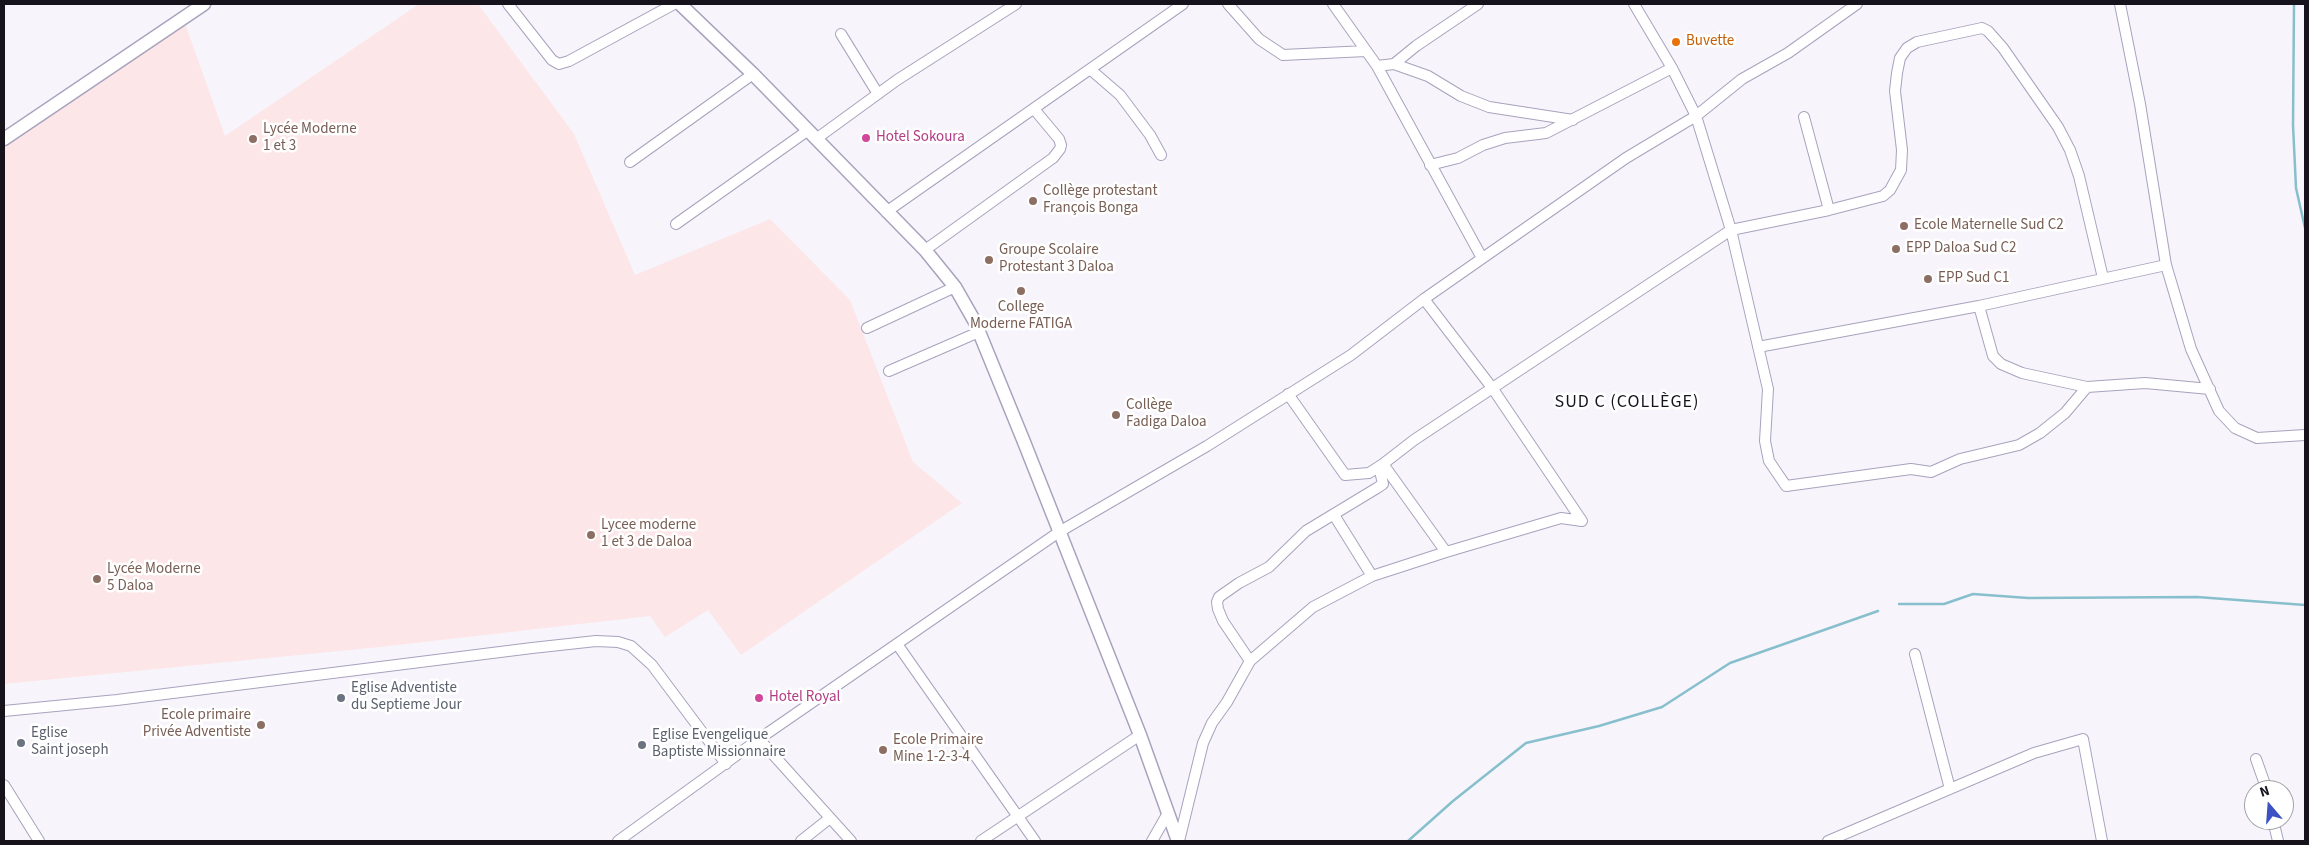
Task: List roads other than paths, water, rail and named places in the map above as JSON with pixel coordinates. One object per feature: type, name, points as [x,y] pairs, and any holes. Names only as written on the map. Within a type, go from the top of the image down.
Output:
[{"type":"street","points":[[4,139],[204,4]]},
{"type":"street","points":[[508,4],[552,60],[559,64],[569,61],[674,4]]},
{"type":"street","points":[[680,4],[753,74],[925,250],[955,287],[979,332],[1140,735],[1178,841]]},
{"type":"street","points":[[676,224],[878,94],[965,35],[1016,4]]},
{"type":"street","points":[[886,212],[1092,70],[1183,4]]},
{"type":"street","points":[[1228,4],[1259,39],[1283,55],[1366,51]]},
{"type":"street","points":[[1334,4],[1376,66],[1482,258]]},
{"type":"street","points":[[1394,64],[1416,46],[1478,4]]},
{"type":"street","points":[[618,841],[759,739],[1059,532],[1207,446],[1351,355],[1424,299],[1626,158],[1696,116],[1742,79],[1788,53],[1857,4]]},
{"type":"street","points":[[2120,4],[2140,104],[2166,265],[2191,349],[2220,411],[2235,428],[2257,438],[2305,435]]},
{"type":"street","points":[[1638,5],[1696,116],[1731,230],[1768,389],[1766,448],[1769,461],[1786,486],[1911,469],[1931,472],[1960,459],[2019,445],[2040,433],[2065,413],[2087,387]]},
{"type":"street","points":[[1288,394],[1346,475],[1368,473],[1414,440],[1731,230],[1829,210],[1883,196],[1895,184],[1902,170],[1902,150],[1895,91],[1900,58],[1907,48],[1918,42],[1982,28],[1988,31],[2003,48],[2058,127],[2070,150],[2079,176],[2103,278]]},
{"type":"street","points":[[842,34],[878,94]]},
{"type":"street","points":[[1376,66],[1394,64],[1428,76],[1461,96],[1489,107],[1573,120]]},
{"type":"street","points":[[1430,165],[1458,158],[1483,144],[1505,138],[1546,133],[1672,68]]},
{"type":"street","points":[[1092,70],[1120,95],[1150,136],[1161,155]]},
{"type":"street","points":[[630,162],[753,74]]},
{"type":"street","points":[[925,250],[1052,158],[1060,150],[1059,139],[1034,109]]},
{"type":"street","points":[[1804,117],[1829,210]]},
{"type":"street","points":[[1758,347],[1979,306],[2166,265]]},
{"type":"street","points":[[867,328],[955,287]]},
{"type":"street","points":[[1178,841],[1203,743],[1212,723],[1227,702],[1250,661],[1313,607],[1372,576],[1446,552],[1561,518],[1582,521],[1493,389],[1424,299]]},
{"type":"street","points":[[1979,306],[1993,356],[2000,364],[2022,373],[2087,387],[2145,383],[2210,389]]},
{"type":"street","points":[[889,371],[979,332]]},
{"type":"street","points":[[1250,661],[1223,621],[1218,609],[1217,602],[1219,597],[1239,583],[1269,567],[1306,531],[1383,484],[1380,471],[1383,464]]},
{"type":"street","points":[[1383,464],[1446,552]]},
{"type":"street","points":[[1334,515],[1372,576]]},
{"type":"street","points":[[4,711],[117,700],[532,648],[596,642],[618,642],[631,646],[652,665],[726,764]]},
{"type":"street","points":[[897,644],[1035,841]]},
{"type":"street","points":[[1915,654],[1950,789]]},
{"type":"street","points":[[981,841],[1140,735]]},
{"type":"street","points":[[759,739],[851,841]]},
{"type":"street","points":[[1828,841],[2034,753],[2083,739],[2102,841]]},
{"type":"street","points":[[2256,759],[2263,780]]},
{"type":"street","points":[[4,785],[39,841]]},
{"type":"street","points":[[1152,841],[1168,814]]},
{"type":"street","points":[[801,841],[830,818]]},
{"type":"street","points":[[1853,830],[1855,841]]},
{"type":"waterway","points":[[2294,4],[2293,125],[2296,188],[2305,228]]},
{"type":"waterway","points":[[1899,604],[1944,604],[1973,594],[2028,598],[2197,597],[2305,605]]},
{"type":"waterway","points":[[1408,841],[1453,801],[1526,743],[1599,726],[1662,707],[1730,663],[1878,611]]},
{"type":"place","name":"Buvette","points":[[1676,42]]},
{"type":"place","name":"Hotel Sokoura","points":[[866,138]]},
{"type":"place","name":"Lycée Moderne 1 et 3","points":[[253,139]]},
{"type":"place","name":"Collège protestant François Bonga","points":[[1033,201]]},
{"type":"place","name":"Ecole Maternelle Sud C2","points":[[1904,226]]},
{"type":"place","name":"EPP Daloa Sud C2","points":[[1896,249]]},
{"type":"place","name":"Groupe Scolaire Protestant 3 Daloa","points":[[989,260]]},
{"type":"place","name":"EPP Sud C1","points":[[1928,279]]},
{"type":"place","name":"College Moderne FATIGA","points":[[1021,291]]},
{"type":"place","name":"Collège Fadiga Daloa","points":[[1116,415]]},
{"type":"place","name":"Lycee moderne 1 et 3 de Daloa","points":[[591,535]]},
{"type":"place","name":"Lycée Moderne 5 Daloa","points":[[97,579]]},
{"type":"place","name":"Eglise Adventiste du Septieme Jour","points":[[341,698]]},
{"type":"place","name":"Hotel Royal","points":[[759,698]]},
{"type":"place","name":"Ecole primaire Privée Adventiste","points":[[261,725]]},
{"type":"place","name":"Eglise Saint joseph","points":[[21,743]]},
{"type":"place","name":"Eglise Evengelique Baptiste Missionnaire","points":[[642,745]]},
{"type":"place","name":"Ecole Primaire Mine 1-2-3-4","points":[[883,750]]},
{"type":"district","name":"SUD C (COLLÈGE)","points":[[1627,403]]}]
